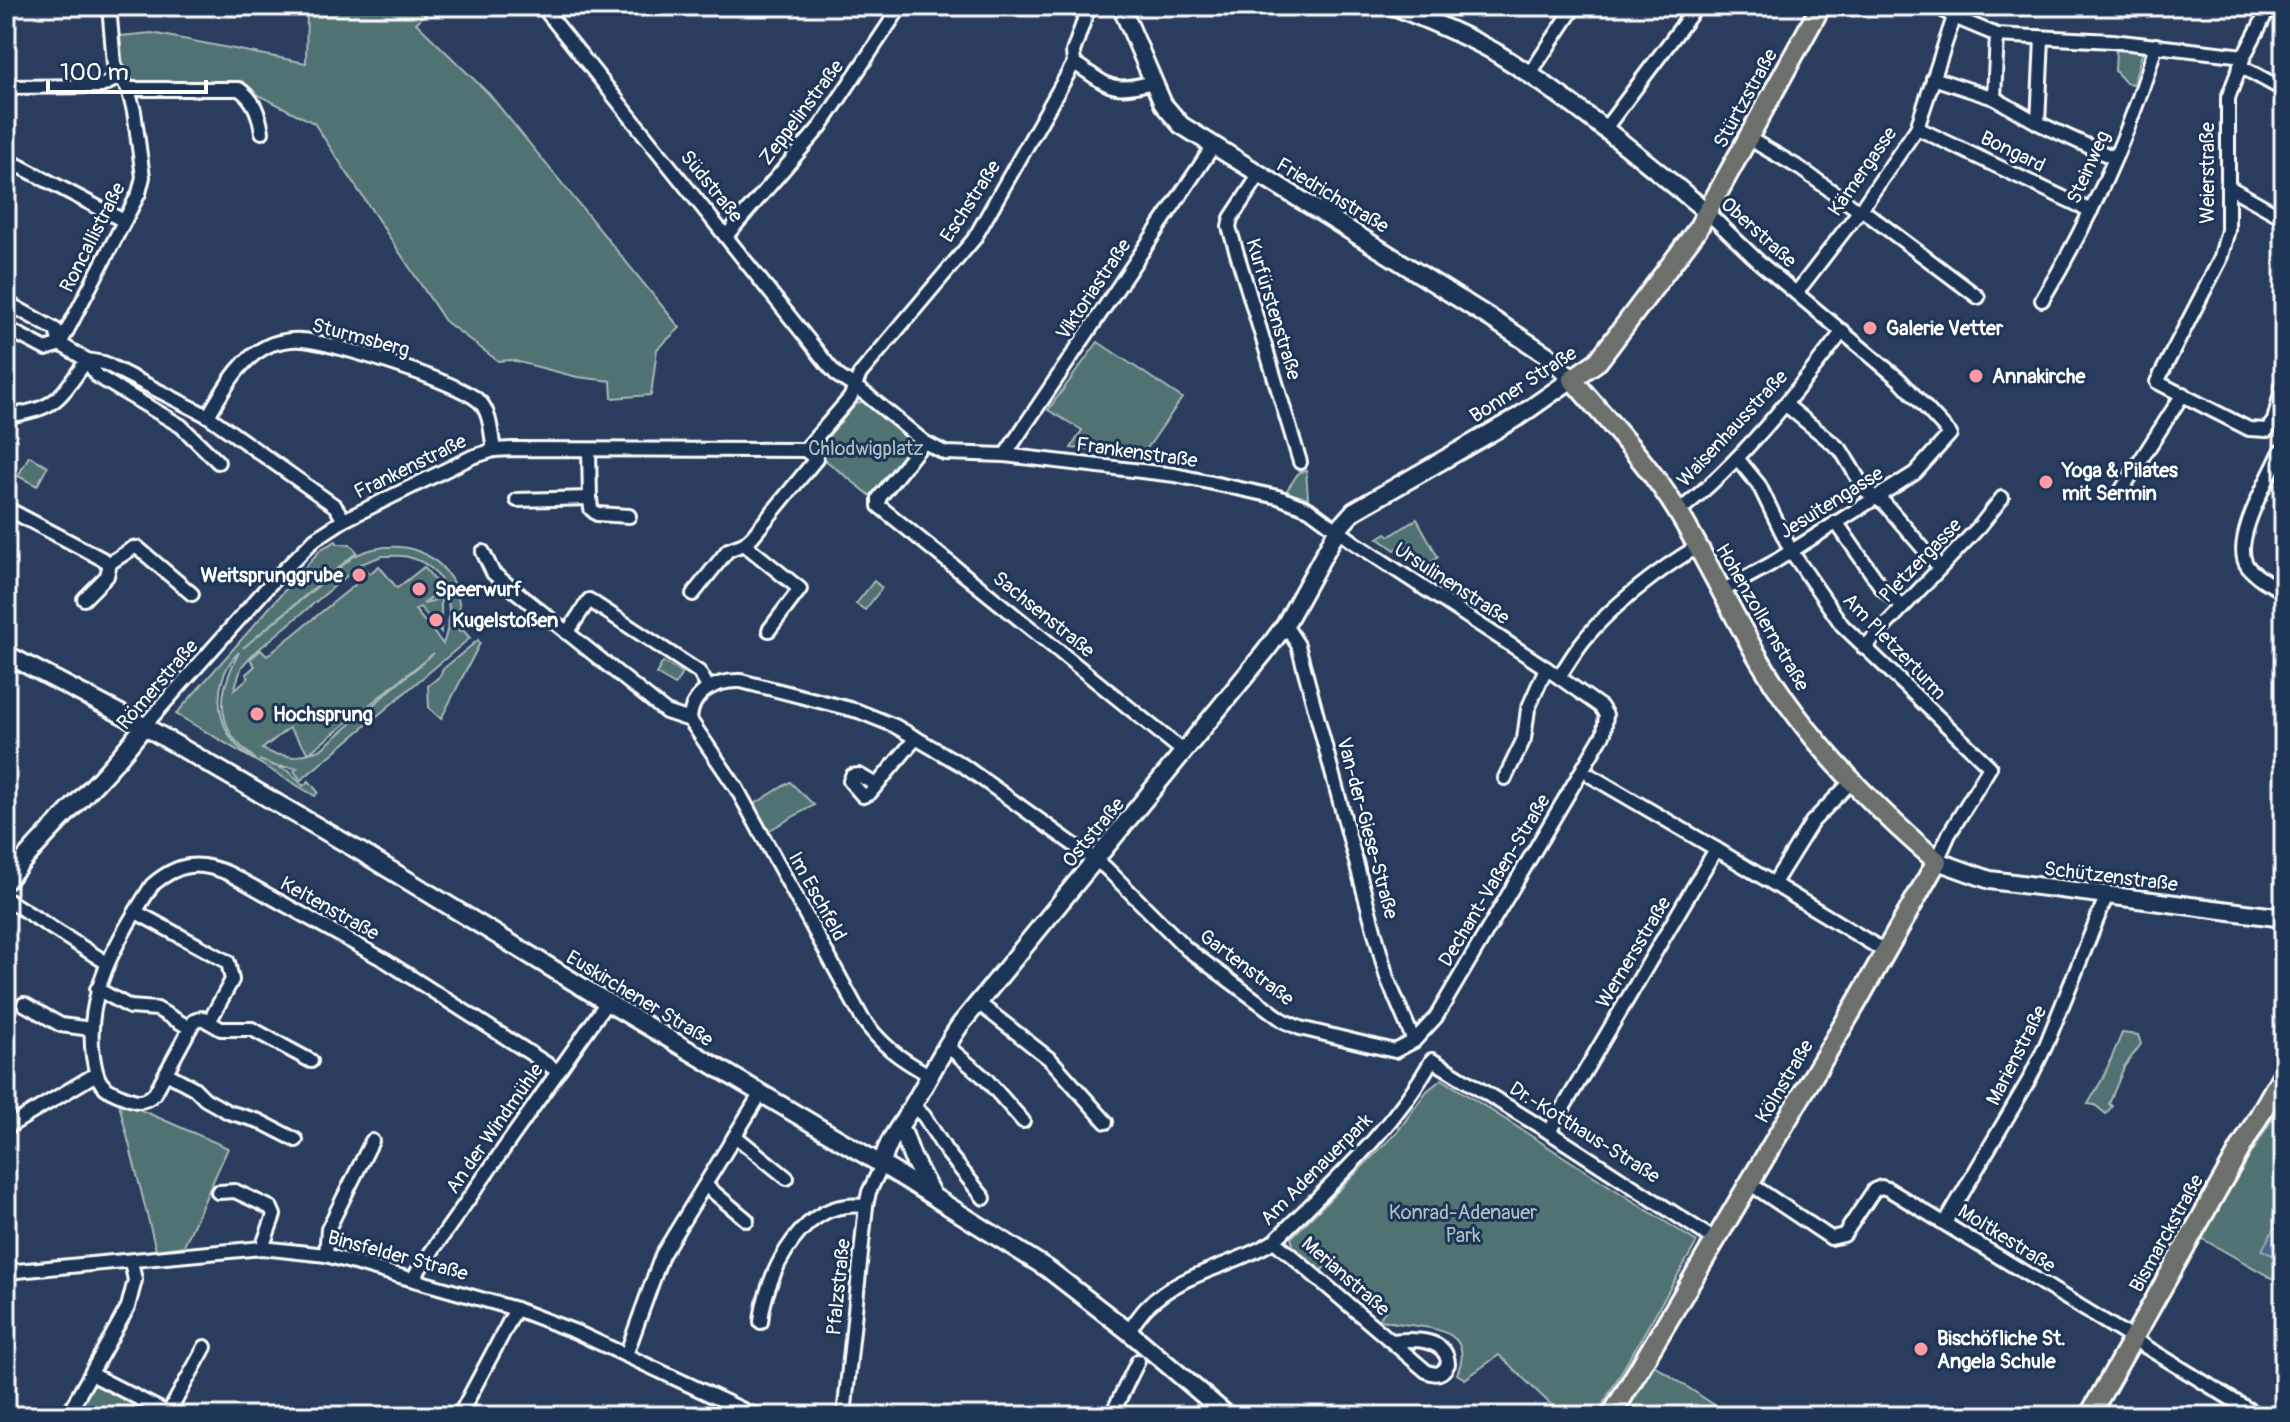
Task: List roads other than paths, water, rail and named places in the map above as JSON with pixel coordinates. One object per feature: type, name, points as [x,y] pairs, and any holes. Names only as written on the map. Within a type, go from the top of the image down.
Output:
[{"type":"main road","name":"Stürtzstraße","points":[[1707,212],[1821,6]]},
{"type":"main road","name":"Bonner Straße","points":[[1572,379],[1598,361],[1697,230],[1707,212]]},
{"type":"main road","name":"Hohenzollernstraße","points":[[1572,379],[1658,483],[1678,512],[1793,712],[1853,780],[1937,861]]},
{"type":"main road","name":"Kölnstraße","points":[[1611,1416],[1937,861]]},
{"type":"main road","name":"Bismarckstraße","points":[[2089,1416],[2284,1072]]},
{"type":"street","name":"Roncallistraße","points":[[60,344],[139,193],[143,177],[132,99],[111,51],[109,6]]},
{"type":"street","name":"Südstraße","points":[[542,6],[829,366],[854,388]]},
{"type":"street","name":"Zeppelinstraße","points":[[726,236],[821,126],[901,6]]},
{"type":"street","name":"Eschstraße","points":[[854,388],[860,374],[974,239],[1074,63],[1073,52],[1089,6]]},
{"type":"street","name":"Friedrichstraße","points":[[1121,6],[1170,115],[1547,355],[1572,379]]},
{"type":"street","name":"Oberstraße","points":[[1394,6],[1425,12],[1493,51],[1604,130],[1707,212],[1760,263],[1909,388],[1950,434]]},
{"type":"street","points":[[1529,75],[1575,6]]},
{"type":"street","points":[[1604,130],[1697,6]]},
{"type":"street","points":[[1937,6],[1954,17],[1997,35],[2156,45],[2242,61],[2284,90]]},
{"type":"street","name":"Weierstraße","points":[[2183,394],[2157,382],[2220,260],[2228,230],[2228,98],[2242,61],[2270,6]]},
{"type":"street","name":"Kämergasse","points":[[1797,292],[1861,209],[1917,128],[1954,17]]},
{"type":"street","points":[[1994,98],[1997,35]]},
{"type":"street","points":[[2038,123],[2042,39]]},
{"type":"street","name":"Steinweg","points":[[2042,300],[2091,211],[2138,104],[2156,45]]},
{"type":"street","points":[[1074,63],[1113,87],[1124,90],[1153,82]]},
{"type":"street","points":[[6,87],[101,86],[120,77]]},
{"type":"street","points":[[1933,78],[1994,98],[2038,123],[2114,158]]},
{"type":"street","points":[[128,89],[239,89],[248,95],[259,115],[262,132]]},
{"type":"street","name":"Bongard","points":[[1917,128],[2091,211]]},
{"type":"street","points":[[1748,138],[1861,209],[1978,297]]},
{"type":"street","name":"Viktoriastraße","points":[[1005,455],[1214,145]]},
{"type":"street","points":[[6,159],[124,221]]},
{"type":"street","name":"Kurfürstenstraße","points":[[1260,174],[1231,218],[1229,227],[1300,462]]},
{"type":"street","points":[[2229,187],[2284,218]]},
{"type":"street","points":[[6,302],[56,330],[60,344],[87,360],[104,363],[208,416],[335,506],[344,520]]},
{"type":"street","points":[[6,328],[46,349],[60,344]]},
{"type":"street","name":"Waisenhausstraße","points":[[1678,512],[1737,458],[1786,405],[1843,331]]},
{"type":"street","name":"Sturmsberg","points":[[208,416],[234,373],[246,361],[273,344],[303,340],[378,358],[473,396],[485,410],[494,450]]},
{"type":"street","points":[[6,416],[34,412],[51,405],[87,360]]},
{"type":"street","points":[[87,360],[97,376],[181,426],[218,462]]},
{"type":"street","name":"Bonner Straße","points":[[1338,529],[1354,511],[1518,417],[1572,379]]},
{"type":"street","points":[[2267,430],[2274,421],[2284,381]]},
{"type":"street","points":[[693,594],[728,550],[744,544],[816,459],[805,450],[850,398],[854,388],[924,442]]},
{"type":"street","points":[[2119,494],[2183,394],[2249,429],[2267,430]]},
{"type":"street","points":[[1786,405],[1841,450],[1865,490],[1877,498],[1940,568]]},
{"type":"street","points":[[2267,430],[2282,451],[2243,538],[2243,558],[2255,574],[2284,592]]},
{"type":"street","name":"Jesuitengasse","points":[[1722,591],[1915,473],[1950,434]]},
{"type":"street","name":"Frankenstraße","points":[[924,442],[945,453],[1005,455],[1175,475],[1278,497],[1309,509],[1338,529]]},
{"type":"street","name":"Sachsenstraße","points":[[924,442],[879,498],[879,506],[1184,752]]},
{"type":"street","name":"Frankenstraße","points":[[344,520],[443,470],[494,450],[805,450]]},
{"type":"street","points":[[589,450],[591,509],[597,514],[629,516]]},
{"type":"street","name":"Am Pletzerturm","points":[[1737,458],[1759,485],[1791,551],[1835,617],[1990,767]]},
{"type":"street","points":[[517,500],[590,498]]},
{"type":"street","name":"Pletzergasse","points":[[1864,648],[2002,498]]},
{"type":"street","points":[[6,508],[110,563]]},
{"type":"street","name":"Römerstraße","points":[[6,881],[31,849],[113,766],[144,726],[272,582],[315,539],[344,520]]},
{"type":"street","points":[[1836,522],[1882,588],[1903,607]]},
{"type":"street","name":"Oststraße","points":[[882,1165],[886,1145],[913,1106],[946,1045],[977,1002],[1285,625],[1338,529]]},
{"type":"street","name":"Ursulinenstraße","points":[[1338,529],[1601,707],[1607,724]]},
{"type":"street","points":[[744,544],[800,589],[769,630]]},
{"type":"street","points":[[1559,677],[1584,639],[1657,573],[1697,547]]},
{"type":"street","points":[[84,599],[107,576],[110,563],[133,548],[138,548],[192,594]]},
{"type":"street","name":"Im Eschfeld","points":[[483,552],[493,573],[666,712],[690,720],[728,774],[862,1018],[894,1055],[929,1075]]},
{"type":"street","points":[[567,633],[586,601],[593,601],[699,672],[708,687]]},
{"type":"street","name":"Van-der-Giese-Straße","points":[[1285,625],[1298,645],[1387,978],[1408,1045]]},
{"type":"street","name":"Euskirchener Straße","points":[[6,654],[144,726],[361,852],[882,1165],[1048,1269],[1128,1331],[1228,1416]]},
{"type":"street","points":[[1505,778],[1524,739],[1528,709],[1546,668]]},
{"type":"street","points":[[690,720],[693,707],[708,687],[729,681],[858,711],[895,726],[964,766],[1095,861]]},
{"type":"street","name":"Dechant-Vaßen-Straße","points":[[1408,1045],[1436,1017],[1597,746],[1607,724]]},
{"type":"street","points":[[876,785],[916,738]]},
{"type":"street","name":"Kölnstraße","points":[[1937,861],[1949,834],[1990,767]]},
{"type":"street","points":[[1591,776],[1886,952]]},
{"type":"street","points":[[1774,883],[1812,822],[1853,780]]},
{"type":"street","name":"Wernersstraße","points":[[1549,1132],[1716,849]]},
{"type":"street","name":"Gartenstraße","points":[[1095,861],[1106,868],[1187,949],[1284,1021],[1387,1051],[1408,1045]]},
{"type":"street","name":"Schützenstraße","points":[[1937,861],[1990,880],[2284,918]]},
{"type":"street","name":"Keltenstraße","points":[[96,1074],[91,1029],[97,989],[107,963],[152,885],[174,869],[188,865],[219,869],[386,961],[558,1071]]},
{"type":"street","name":"Marienstraße","points":[[1945,1223],[2041,1057],[2106,897]]},
{"type":"street","points":[[6,899],[107,963]]},
{"type":"street","points":[[136,912],[228,962],[232,980],[209,1022]]},
{"type":"street","points":[[97,989],[130,1007],[157,1009],[190,1028]]},
{"type":"street","name":"An der Windmühle","points":[[413,1278],[607,1002]]},
{"type":"street","points":[[977,1002],[1051,1060],[1106,1122]]},
{"type":"street","points":[[24,1004],[61,1025],[91,1029]]},
{"type":"street","points":[[6,1128],[96,1074],[110,1091],[143,1103],[155,1093],[194,1021],[202,1018],[221,1029],[252,1029],[311,1061]]},
{"type":"street","points":[[946,1045],[985,1078],[1023,1121]]},
{"type":"street","name":"Dr.-Kotthaus-Straße","points":[[1432,1060],[1715,1240]]},
{"type":"street","name":"Am Adenauerpark","points":[[1128,1331],[1147,1307],[1170,1289],[1257,1252],[1274,1241],[1389,1125],[1432,1060]]},
{"type":"street","points":[[166,1073],[228,1112],[259,1121],[296,1140]]},
{"type":"street","points":[[626,1355],[662,1255],[761,1093]]},
{"type":"street","points":[[913,1106],[924,1116],[946,1151],[984,1198]]},
{"type":"street","name":"Oststraße","points":[[882,1165],[896,1152],[913,1106]]},
{"type":"street","points":[[904,1135],[933,1197]]},
{"type":"street","points":[[735,1136],[787,1178]]},
{"type":"street","points":[[326,1255],[328,1229],[372,1141]]},
{"type":"street","name":"Pfalzstraße","points":[[844,1416],[866,1206],[882,1165]]},
{"type":"street","name":"Moltkestraße","points":[[1749,1183],[1831,1238],[1844,1235],[1874,1190],[1881,1187],[2259,1416]]},
{"type":"street","points":[[705,1185],[747,1220]]},
{"type":"street","points":[[218,1192],[235,1191],[271,1208],[274,1215],[262,1248]]},
{"type":"street","points":[[761,1322],[767,1293],[777,1269],[802,1231],[831,1210],[866,1206]]},
{"type":"street","name":"Merianstraße","points":[[1274,1241],[1391,1341]]},
{"type":"street","name":"Binsfelder Straße","points":[[6,1272],[262,1248],[326,1255],[516,1309],[626,1355],[756,1416]]},
{"type":"street","points":[[67,1416],[133,1292],[135,1280],[131,1262]]},
{"type":"street","points":[[459,1416],[516,1309]]},
{"type":"street","points":[[91,1374],[171,1415],[205,1347]]},
{"type":"street","points":[[1111,1416],[1138,1361]]},
{"type":"water","points":[[2274,1228],[2284,1233],[2284,1261],[2262,1250]]},
{"type":"place","name":"Galerie Vetter","points":[[1870,328]]},
{"type":"place","name":"Annakirche","points":[[1976,376]]},
{"type":"place","name":"Yoga & Pilates mit Sermin","points":[[2046,482]]},
{"type":"place","name":"Weitsprunggrube","points":[[359,575]]},
{"type":"place","name":"Speerwurf","points":[[419,589]]},
{"type":"place","name":"Kugelstoßen","points":[[436,620]]},
{"type":"place","name":"Hochsprung","points":[[257,714]]},
{"type":"place","name":"Bischöfliche St. Angela Schule","points":[[1921,1349]]},
{"type":"park label","name":"Chlodwigplatz","points":[[866,448]]},
{"type":"park label","name":"Konrad-Adenauer Park","points":[[1463,1224]]}]
